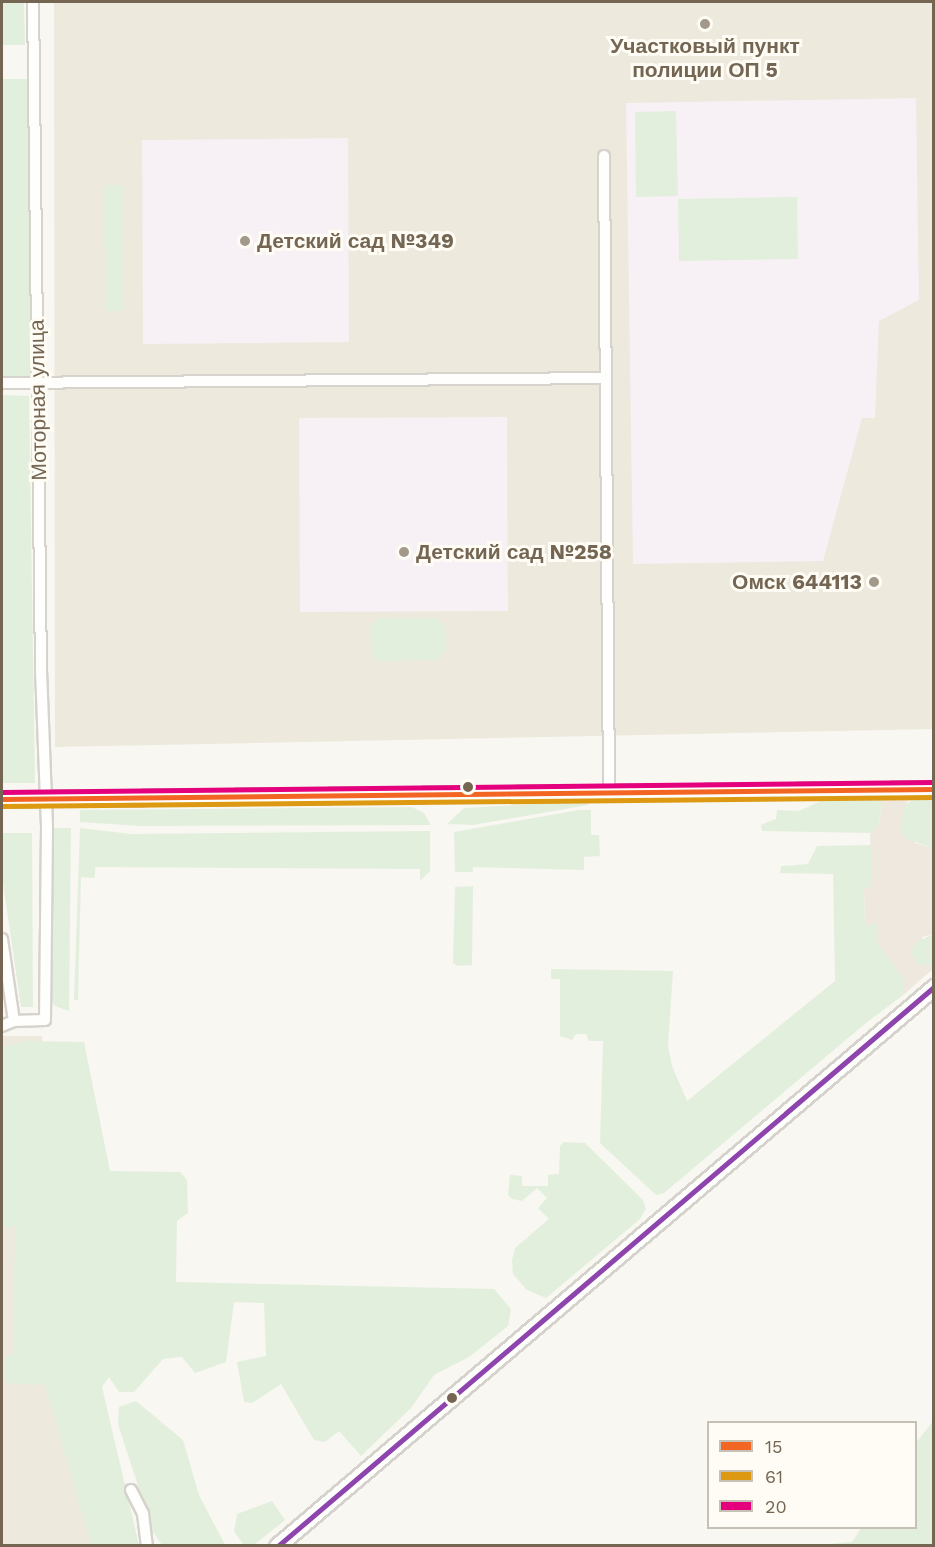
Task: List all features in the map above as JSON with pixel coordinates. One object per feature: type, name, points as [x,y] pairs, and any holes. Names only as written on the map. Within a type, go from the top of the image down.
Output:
[{"type":"main road","points":[[2,799],[933,789]]},
{"type":"main road","points":[[277,1545],[933,987]]},
{"type":"street","name":"Моторная улица","points":[[14,1021],[45,1020],[46,799],[37,382],[33,2]]},
{"type":"street","points":[[604,156],[609,792]]},
{"type":"street","points":[[2,383],[606,378]]},
{"type":"street","points":[[2,939],[14,1021],[2,1026]]},
{"type":"street","points":[[131,1490],[143,1514],[147,1545]]},
{"type":"shaded area","points":[[54,2],[933,2],[933,729],[55,747]]},
{"type":"shaded area","points":[[916,98],[919,300],[879,321],[875,418],[862,418],[823,561],[633,564],[626,103]]},
{"type":"shaded area","name":"Детский сад №349","points":[[348,138],[349,342],[143,344],[142,140]]},
{"type":"shaded area","name":"Детский сад №258","points":[[507,417],[508,611],[300,612],[299,418]]},
{"type":"shaded area","points":[[915,797],[907,802],[915,843],[933,848],[934,934],[922,937],[933,969],[902,996],[905,980],[877,943],[877,925],[865,925],[864,887],[871,887],[870,833],[879,824],[882,802],[877,798]]},
{"type":"shaded area","points":[[2,1036],[42,1036],[70,1380],[136,1545],[2,1546]]},
{"type":"green space","points":[[2,2],[24,2],[25,45],[2,45]]},
{"type":"green space","points":[[2,79],[31,79],[33,378],[2,379]]},
{"type":"green space","points":[[676,111],[678,196],[636,197],[635,112]]},
{"type":"green space","points":[[104,185],[123,185],[124,311],[105,311]]},
{"type":"green space","points":[[797,197],[798,259],[679,261],[678,199]]},
{"type":"green space","points":[[2,395],[29,396],[35,783],[2,783]]},
{"type":"green space","points":[[377,618],[438,618],[445,627],[445,651],[438,660],[377,661],[371,652],[370,627]]},
{"type":"green space","points":[[915,797],[933,797],[933,848],[904,838],[901,829],[904,807]]},
{"type":"green space","points":[[827,798],[877,798],[882,802],[879,824],[870,833],[762,831],[761,825],[776,819],[777,810],[799,811]]},
{"type":"green space","points":[[588,801],[588,805],[473,825],[447,824],[464,808]]},
{"type":"green space","points":[[412,807],[424,813],[431,825],[141,826],[80,822],[80,810]]},
{"type":"green space","points":[[579,810],[591,810],[591,835],[599,835],[600,856],[584,857],[584,870],[473,867],[473,872],[455,872],[454,832]]},
{"type":"green space","points":[[53,828],[71,828],[69,1011],[55,1006],[50,998]]},
{"type":"green space","points":[[80,828],[131,834],[430,831],[430,871],[420,881],[420,869],[95,867],[95,878],[81,877],[78,1000],[74,1000]]},
{"type":"green space","points":[[2,833],[32,833],[33,1007],[21,1007],[2,876]]},
{"type":"green space","points":[[871,845],[871,887],[864,888],[865,925],[877,924],[877,943],[905,980],[902,996],[866,1023],[664,1193],[656,1195],[600,1143],[603,1041],[589,1041],[586,1034],[576,1034],[572,1040],[560,1036],[560,979],[551,979],[551,969],[673,971],[668,1046],[672,1066],[687,1101],[835,981],[833,874],[780,873],[781,866],[808,864],[817,846]]},
{"type":"green space","points":[[473,886],[472,965],[458,966],[453,963],[455,887]]},
{"type":"green space","points":[[933,934],[933,966],[916,964],[911,952],[914,944]]},
{"type":"green space","points":[[24,1041],[84,1042],[110,1171],[180,1172],[187,1180],[188,1213],[177,1221],[176,1282],[494,1289],[511,1309],[508,1326],[469,1357],[434,1375],[411,1408],[361,1456],[339,1431],[325,1442],[314,1440],[281,1384],[252,1403],[244,1402],[237,1362],[266,1356],[264,1303],[234,1302],[226,1362],[195,1373],[182,1357],[163,1359],[134,1392],[119,1392],[109,1377],[102,1387],[139,1545],[91,1545],[45,1385],[8,1383],[4,1376],[5,1358],[13,1354],[15,1226],[4,1228],[2,1047]]},
{"type":"green space","points":[[564,1142],[585,1143],[643,1200],[646,1209],[640,1219],[546,1298],[527,1290],[513,1274],[512,1260],[515,1248],[549,1219],[538,1208],[547,1198],[537,1188],[522,1201],[512,1199],[508,1195],[510,1175],[522,1176],[522,1186],[548,1186],[548,1175],[559,1174],[560,1146]]},
{"type":"green space","points":[[136,1401],[183,1440],[199,1495],[225,1545],[162,1545],[153,1532],[118,1424],[119,1407]]},
{"type":"green space","points":[[933,1421],[933,1545],[815,1545],[852,1542],[860,1529],[917,1529],[917,1442]]},
{"type":"green space","points":[[272,1501],[285,1520],[254,1545],[244,1545],[234,1532],[237,1514]]},
{"type":"transit line","name":"20","points":[[2,792],[934,782]]},
{"type":"transit line","name":"15","points":[[2,799],[934,789]]},
{"type":"transit line","name":"61","points":[[2,806],[934,797]]},
{"type":"transit line","points":[[278,1546],[934,987]]},
{"type":"place","name":"Участковый пункт полиции ОП 5","points":[[705,24]]},
{"type":"place","name":"Детский сад №349","points":[[245,241]]},
{"type":"place","name":"Детский сад №258","points":[[404,552]]},
{"type":"place","name":"Омск 644113","points":[[874,582]]}]
